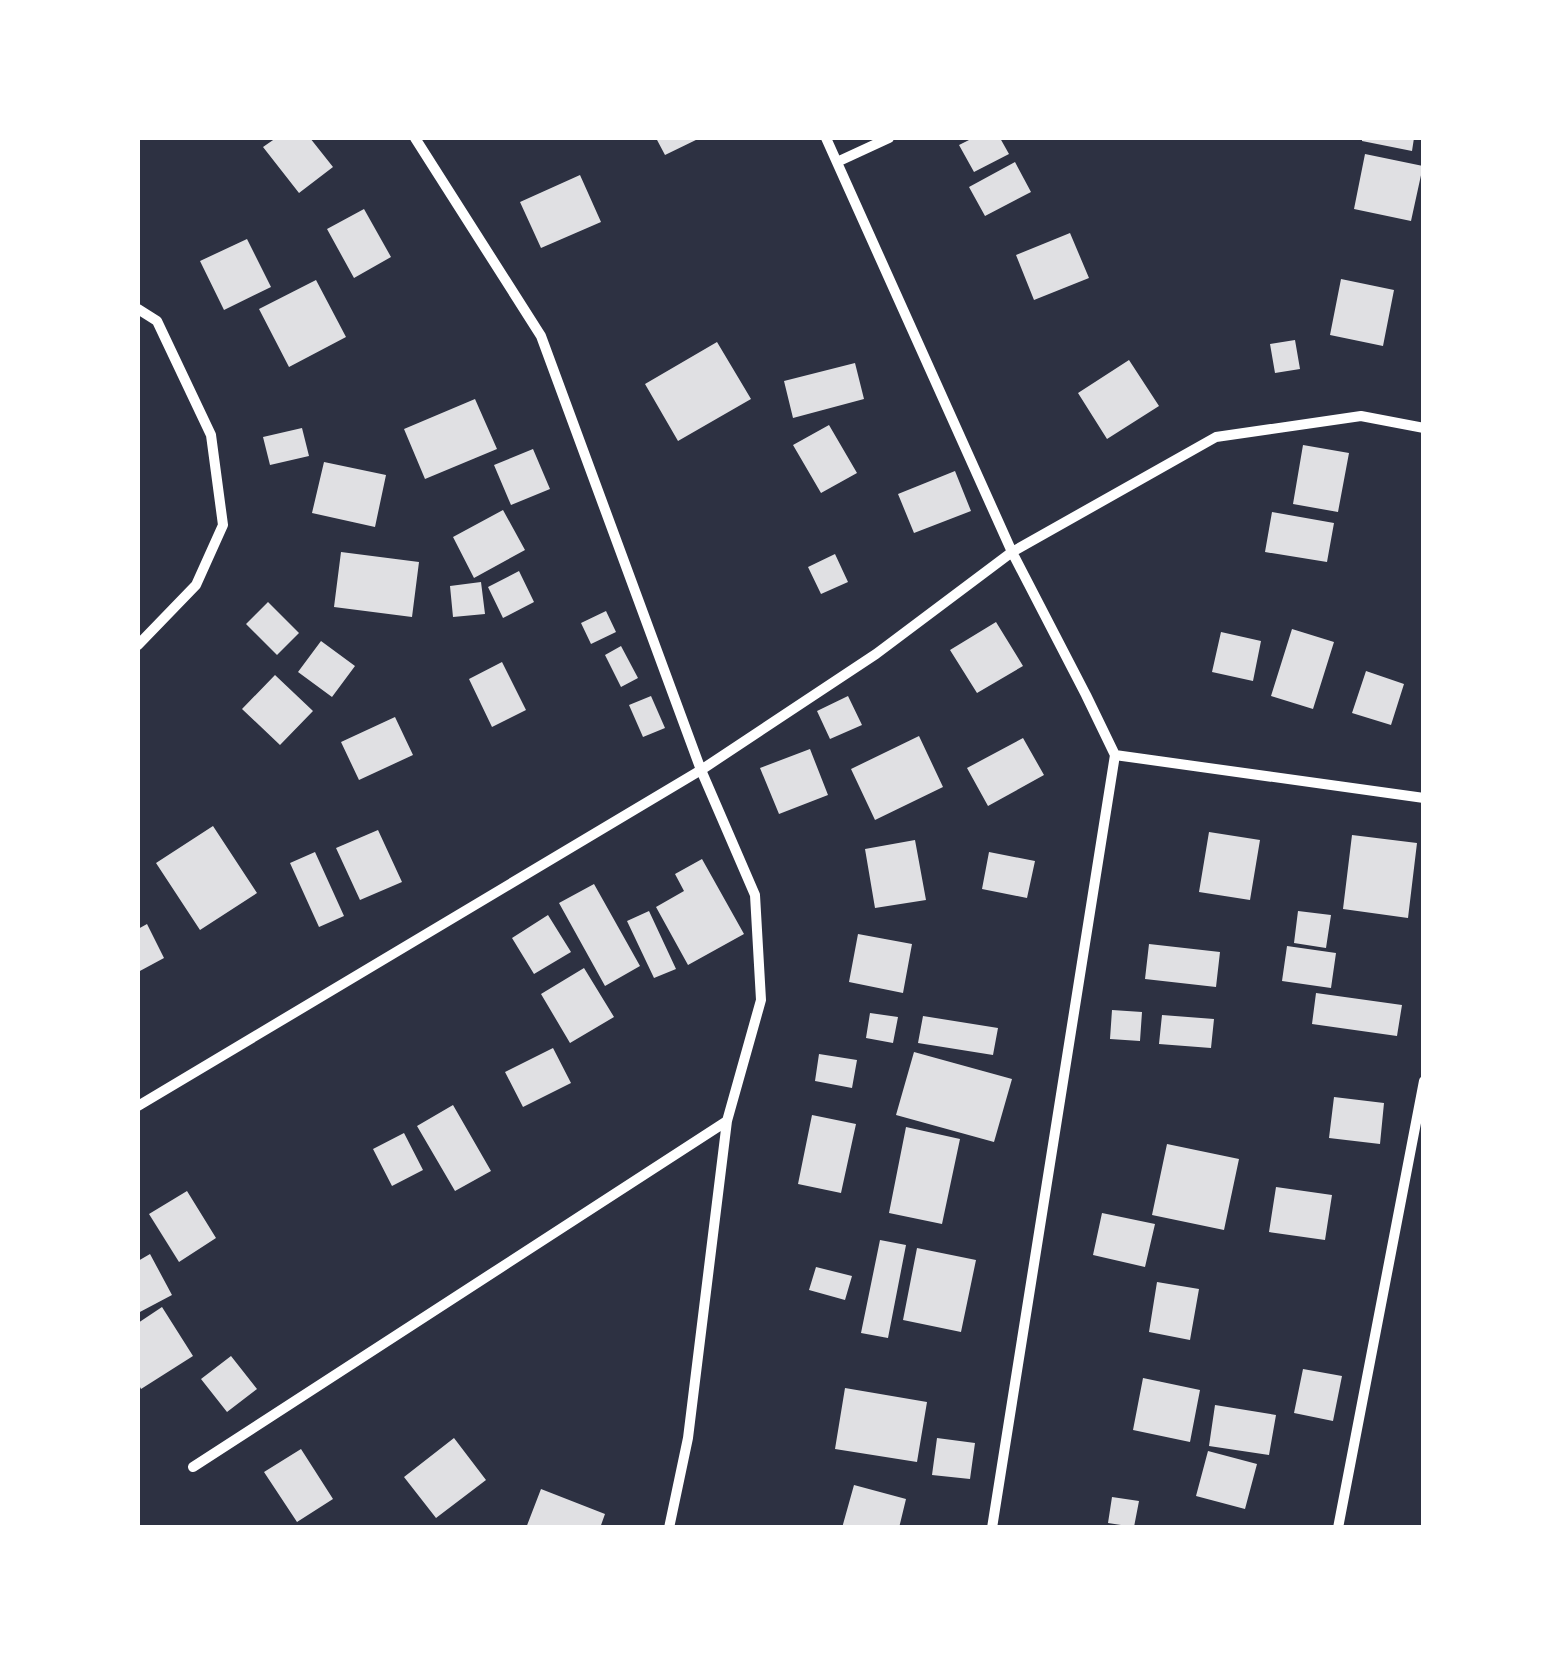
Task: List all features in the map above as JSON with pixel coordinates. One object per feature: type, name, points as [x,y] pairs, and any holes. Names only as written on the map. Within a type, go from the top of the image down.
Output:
[{"type":"street","points":[[415,138],[541,336],[700,770],[754,895],[761,1000],[728,1121],[688,1438],[669,1528]]},
{"type":"street","points":[[826,138],[1012,552],[1115,755],[992,1528]]},
{"type":"street","points":[[837,162],[890,138]]},
{"type":"street","points":[[138,309],[157,322],[211,435],[223,525],[196,586],[138,645]]},
{"type":"street","points":[[138,1106],[700,770],[876,654],[1012,552],[1216,438],[1362,416],[1424,428]]},
{"type":"street","points":[[1115,755],[1424,798]]},
{"type":"street","points":[[1338,1528],[1424,1081]]},
{"type":"street","points":[[193,1467],[728,1121]]},
{"type":"building","points":[[276,138],[310,138],[333,167],[299,193],[263,147]]},
{"type":"building","points":[[656,138],[700,138],[665,155]]},
{"type":"building","points":[[973,138],[1000,138],[1009,154],[974,172],[959,145]]},
{"type":"building","points":[[1362,138],[1414,138],[1412,151]]},
{"type":"building","points":[[1365,154],[1423,166],[1411,221],[1354,209]]},
{"type":"building","points":[[1015,162],[1031,192],[985,216],[969,187]]},
{"type":"building","points":[[580,175],[601,222],[541,248],[520,202]]},
{"type":"building","points":[[364,209],[391,257],[354,278],[327,229]]},
{"type":"building","points":[[1070,233],[1089,278],[1034,300],[1016,255]]},
{"type":"building","points":[[247,239],[271,287],[224,310],[200,261]]},
{"type":"building","points":[[1341,279],[1394,290],[1383,346],[1330,335]]},
{"type":"building","points":[[316,280],[346,337],[289,367],[259,309]]},
{"type":"building","points":[[1295,340],[1300,369],[1275,373],[1270,344]]},
{"type":"building","points":[[717,342],[751,399],[678,441],[645,384]]},
{"type":"building","points":[[1129,360],[1159,406],[1107,439],[1078,393]]},
{"type":"building","points":[[855,363],[864,399],[793,418],[784,381]]},
{"type":"building","points":[[475,399],[497,449],[425,479],[404,429]]},
{"type":"building","points":[[829,425],[857,473],[821,493],[793,445]]},
{"type":"building","points":[[302,428],[309,456],[270,465],[263,437]]},
{"type":"building","points":[[1303,445],[1349,453],[1338,512],[1293,504]]},
{"type":"building","points":[[533,449],[550,489],[511,505],[494,465]]},
{"type":"building","points":[[324,462],[386,475],[375,527],[312,513]]},
{"type":"building","points":[[955,471],[971,511],[914,533],[898,494]]},
{"type":"building","points":[[503,510],[525,550],[474,578],[453,537]]},
{"type":"building","points":[[1272,512],[1334,523],[1327,562],[1265,552]]},
{"type":"building","points":[[341,552],[419,562],[412,617],[334,607]]},
{"type":"building","points":[[835,554],[848,582],[821,594],[808,567]]},
{"type":"building","points":[[519,571],[534,602],[503,618],[488,587]]},
{"type":"building","points":[[481,582],[485,614],[453,617],[450,586]]},
{"type":"building","points":[[268,602],[299,633],[277,655],[246,624]]},
{"type":"building","points":[[606,611],[616,632],[591,644],[581,623]]},
{"type":"building","points":[[996,622],[1023,666],[977,693],[950,650]]},
{"type":"building","points":[[1292,629],[1334,642],[1313,709],[1271,696]]},
{"type":"building","points":[[1221,632],[1261,641],[1253,681],[1212,672]]},
{"type":"building","points":[[321,641],[355,666],[332,697],[298,672]]},
{"type":"building","points":[[621,646],[638,678],[621,687],[605,655]]},
{"type":"building","points":[[502,662],[526,710],[492,727],[469,679]]},
{"type":"building","points":[[1366,671],[1404,684],[1391,725],[1352,713]]},
{"type":"building","points":[[275,675],[313,711],[280,745],[242,709]]},
{"type":"building","points":[[651,696],[665,728],[643,737],[629,705]]},
{"type":"building","points":[[848,696],[862,725],[830,739],[817,711]]},
{"type":"building","points":[[395,717],[413,755],[359,780],[341,742]]},
{"type":"building","points":[[919,736],[943,787],[875,820],[851,769]]},
{"type":"building","points":[[1023,738],[1044,775],[988,806],[967,768]]},
{"type":"building","points":[[810,749],[828,795],[779,814],[760,768]]},
{"type":"building","points":[[213,826],[257,893],[200,930],[156,863]]},
{"type":"building","points":[[378,830],[402,882],[360,900],[336,848]]},
{"type":"building","points":[[1209,832],[1260,840],[1250,900],[1199,892]]},
{"type":"building","points":[[1352,835],[1417,843],[1408,918],[1343,909]]},
{"type":"building","points":[[915,840],[926,900],[875,908],[865,849]]},
{"type":"building","points":[[315,852],[344,916],[319,927],[290,863]]},
{"type":"building","points":[[989,852],[1035,861],[1027,898],[982,889]]},
{"type":"building","points":[[702,859],[744,934],[688,965],[656,907],[684,891],[675,874]]},
{"type":"building","points":[[594,884],[640,966],[605,986],[559,903]]},
{"type":"building","points":[[649,911],[676,969],[654,978],[627,921]]},
{"type":"building","points":[[1298,911],[1331,915],[1326,948],[1294,943]]},
{"type":"building","points":[[548,915],[571,952],[534,974],[512,938]]},
{"type":"building","points":[[147,924],[164,958],[138,972],[138,929]]},
{"type":"building","points":[[858,934],[912,944],[903,993],[849,982]]},
{"type":"building","points":[[1149,944],[1220,952],[1216,987],[1145,979]]},
{"type":"building","points":[[1287,946],[1336,953],[1331,988],[1282,981]]},
{"type":"building","points":[[584,968],[614,1017],[570,1043],[541,994]]},
{"type":"building","points":[[1316,993],[1402,1005],[1397,1036],[1312,1024]]},
{"type":"building","points":[[1112,1010],[1142,1012],[1140,1041],[1110,1039]]},
{"type":"building","points":[[870,1013],[898,1017],[893,1043],[866,1038]]},
{"type":"building","points":[[1162,1015],[1214,1019],[1211,1048],[1159,1044]]},
{"type":"building","points":[[923,1016],[998,1028],[993,1055],[918,1043]]},
{"type":"building","points":[[553,1048],[571,1083],[523,1107],[505,1072]]},
{"type":"building","points":[[914,1052],[1012,1079],[994,1142],[896,1115]]},
{"type":"building","points":[[819,1054],[857,1060],[852,1088],[815,1081]]},
{"type":"building","points":[[1334,1097],[1384,1103],[1380,1144],[1329,1138]]},
{"type":"building","points":[[453,1105],[491,1171],[455,1191],[417,1126]]},
{"type":"building","points":[[812,1115],[856,1124],[841,1193],[798,1184]]},
{"type":"building","points":[[906,1127],[960,1139],[942,1224],[889,1213]]},
{"type":"building","points":[[404,1133],[423,1170],[392,1186],[373,1149]]},
{"type":"building","points":[[1167,1144],[1239,1159],[1224,1230],[1152,1215]]},
{"type":"building","points":[[1276,1187],[1332,1195],[1325,1240],[1269,1232]]},
{"type":"building","points":[[187,1191],[216,1238],[179,1262],[149,1214]]},
{"type":"building","points":[[1102,1213],[1155,1224],[1145,1267],[1093,1255]]},
{"type":"building","points":[[880,1240],[906,1245],[888,1338],[861,1333]]},
{"type":"building","points":[[917,1248],[976,1260],[961,1332],[903,1320]]},
{"type":"building","points":[[150,1254],[172,1295],[138,1313],[138,1261]]},
{"type":"building","points":[[816,1267],[852,1276],[845,1300],[809,1290]]},
{"type":"building","points":[[1157,1282],[1199,1289],[1190,1340],[1149,1332]]},
{"type":"building","points":[[162,1307],[193,1356],[141,1389],[138,1323]]},
{"type":"building","points":[[231,1356],[257,1389],[227,1412],[201,1379]]},
{"type":"building","points":[[1303,1369],[1342,1376],[1333,1421],[1294,1413]]},
{"type":"building","points":[[1143,1378],[1200,1390],[1190,1442],[1133,1430]]},
{"type":"building","points":[[845,1388],[927,1402],[917,1462],[835,1449]]},
{"type":"building","points":[[1215,1405],[1276,1415],[1269,1455],[1209,1446]]},
{"type":"building","points":[[454,1438],[486,1480],[436,1518],[404,1477]]},
{"type":"building","points":[[937,1438],[975,1443],[970,1479],[932,1475]]},
{"type":"building","points":[[301,1449],[333,1499],[297,1522],[264,1472]]},
{"type":"building","points":[[1208,1451],[1257,1464],[1245,1509],[1196,1496]]},
{"type":"building","points":[[854,1485],[906,1499],[899,1528],[842,1528]]},
{"type":"building","points":[[541,1489],[605,1514],[600,1528],[526,1528]]},
{"type":"building","points":[[1112,1497],[1139,1501],[1134,1527],[1108,1523]]}]
